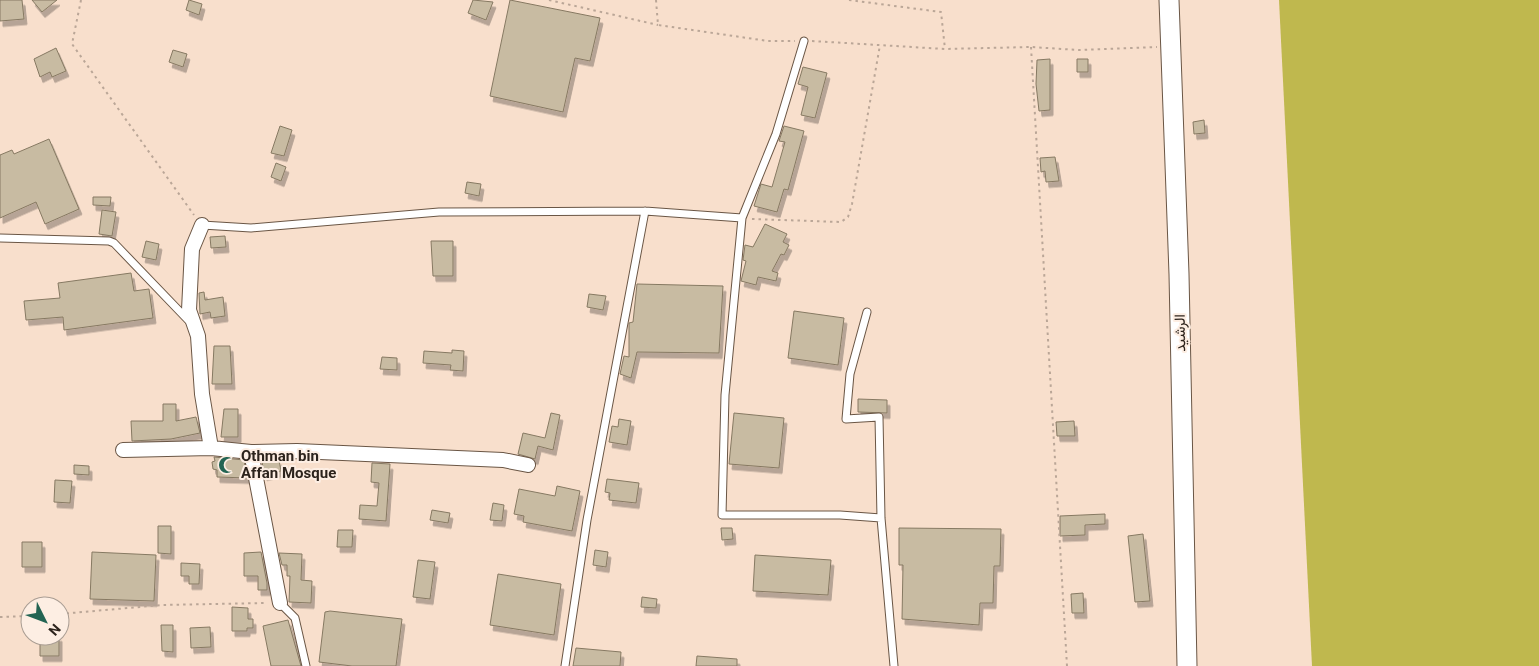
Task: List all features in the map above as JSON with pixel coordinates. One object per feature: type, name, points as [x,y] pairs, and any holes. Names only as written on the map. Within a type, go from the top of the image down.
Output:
[{"type":"main road","name":"الرشيد","points":[[1169,0],[1179,283],[1187,666]]},
{"type":"street","points":[[202,225],[192,249],[189,310],[198,336],[202,394],[212,448]]},
{"type":"street","points":[[124,450],[212,448],[251,452],[399,455],[503,460],[528,465]]},
{"type":"street","points":[[251,452],[280,603]]},
{"type":"lane","points":[[804,41],[776,134],[742,218],[725,396],[722,515],[840,515],[881,518]]},
{"type":"lane","points":[[565,666],[587,520],[645,211]]},
{"type":"lane","points":[[202,225],[251,228],[439,212],[645,211],[742,218]]},
{"type":"lane","points":[[0,238],[109,241],[193,326]]},
{"type":"lane","points":[[867,312],[850,374],[846,419],[879,417],[881,518],[894,666]]},
{"type":"lane","points":[[280,603],[295,618],[306,666]]},
{"type":"path","points":[[81,0],[72,44],[202,225]]},
{"type":"path","points":[[549,0],[658,25],[768,41],[804,41],[945,49],[1031,47],[1079,50],[1172,46]]},
{"type":"path","points":[[656,0],[658,25]]},
{"type":"path","points":[[850,0],[941,12],[945,49]]},
{"type":"path","points":[[742,218],[841,222],[848,217],[852,204],[880,45]]},
{"type":"path","points":[[1031,47],[1067,666]]},
{"type":"path","points":[[70,613],[162,605],[280,603]]},
{"type":"path","points":[[0,617],[20,616]]},
{"type":"shaded area","points":[[1279,0],[1539,0],[1539,666],[1312,666]]},
{"type":"building","points":[[0,0],[22,0],[24,19],[0,21]]},
{"type":"building","points":[[32,0],[57,0],[42,12]]},
{"type":"building","points":[[189,0],[202,4],[199,15],[186,10]]},
{"type":"building","points":[[473,0],[493,2],[486,20],[468,13]]},
{"type":"building","points":[[510,0],[600,18],[590,61],[575,58],[563,112],[490,96]]},
{"type":"building","points":[[56,48],[66,71],[52,77],[50,72],[40,77],[34,59]]},
{"type":"building","points":[[173,50],[187,54],[183,67],[169,62]]},
{"type":"building","points":[[1050,59],[1050,110],[1039,111],[1036,84],[1037,60]]},
{"type":"building","points":[[1077,59],[1088,59],[1088,72],[1077,72]]},
{"type":"building","points":[[803,67],[827,73],[815,118],[801,115],[808,87],[798,84]]},
{"type":"building","points":[[1204,120],[1205,133],[1194,134],[1193,122]]},
{"type":"building","points":[[280,126],[292,130],[284,156],[271,153]]},
{"type":"building","points":[[784,126],[804,131],[788,190],[784,189],[777,212],[754,206],[761,184],[772,187],[785,142],[779,141]]},
{"type":"building","points":[[49,139],[79,209],[45,224],[36,202],[0,218],[0,155],[12,150],[14,154]]},
{"type":"building","points":[[1055,157],[1059,181],[1046,182],[1045,171],[1041,172],[1040,158]]},
{"type":"building","points":[[276,163],[286,167],[281,181],[271,177]]},
{"type":"building","points":[[467,182],[481,184],[479,196],[465,193]]},
{"type":"building","points":[[93,197],[111,197],[110,206],[93,205]]},
{"type":"building","points":[[102,210],[116,212],[112,236],[99,234]]},
{"type":"building","points":[[765,224],[787,234],[783,242],[789,245],[784,255],[781,254],[772,271],[778,273],[776,281],[758,277],[756,285],[741,281],[746,261],[743,260],[745,245],[753,247]]},
{"type":"building","points":[[225,236],[226,247],[211,248],[210,237]]},
{"type":"building","points":[[146,241],[159,244],[156,260],[142,257]]},
{"type":"building","points":[[431,241],[453,241],[453,276],[433,276]]},
{"type":"building","points":[[131,273],[134,291],[149,289],[153,318],[64,330],[63,317],[26,320],[24,301],[60,298],[58,283]]},
{"type":"building","points":[[637,284],[723,286],[719,353],[637,352],[631,378],[620,374],[624,356],[629,357],[629,323],[633,322]]},
{"type":"building","points":[[204,292],[205,300],[223,297],[225,316],[211,318],[210,312],[200,314],[199,293]]},
{"type":"building","points":[[589,294],[606,296],[603,310],[587,307]]},
{"type":"building","points":[[794,311],[844,318],[838,365],[788,358]]},
{"type":"building","points":[[214,346],[230,346],[232,384],[212,384]]},
{"type":"building","points":[[452,350],[464,351],[463,371],[450,370],[451,365],[423,363],[424,351],[452,353]]},
{"type":"building","points":[[382,357],[397,358],[397,370],[380,369]]},
{"type":"building","points":[[858,399],[887,400],[887,413],[858,412]]},
{"type":"building","points":[[163,404],[176,404],[176,421],[196,417],[200,433],[171,439],[132,441],[131,421],[163,421]]},
{"type":"building","points":[[224,409],[238,409],[238,437],[221,437]]},
{"type":"building","points":[[551,413],[560,415],[553,450],[538,446],[535,459],[518,454],[523,433],[545,438]]},
{"type":"building","points":[[734,413],[784,418],[779,468],[729,464]]},
{"type":"building","points":[[619,419],[631,421],[627,445],[609,442],[612,426],[618,427]]},
{"type":"building","points":[[1074,421],[1075,436],[1057,436],[1056,422]]},
{"type":"building","name":"Othman bin Affan Mosque","points":[[214,457],[244,460],[247,478],[217,477],[217,470],[213,469],[212,462],[215,461]]},
{"type":"building","points":[[279,460],[281,471],[264,475],[262,461]]},
{"type":"building","points":[[372,463],[390,464],[386,521],[359,519],[360,505],[377,506],[379,483],[371,482]]},
{"type":"building","points":[[74,465],[89,466],[89,475],[74,474]]},
{"type":"building","points":[[607,479],[639,483],[636,503],[609,500],[610,493],[605,492]]},
{"type":"building","points":[[55,480],[72,481],[70,503],[54,502]]},
{"type":"building","points":[[557,486],[580,491],[572,531],[523,522],[524,516],[514,514],[519,489],[555,496]]},
{"type":"building","points":[[493,503],[504,505],[502,521],[490,520]]},
{"type":"building","points":[[432,510],[450,513],[448,523],[430,520]]},
{"type":"building","points":[[1105,514],[1105,524],[1085,525],[1085,535],[1060,536],[1060,516]]},
{"type":"building","points":[[158,526],[171,526],[171,554],[158,553]]},
{"type":"building","points":[[721,528],[732,528],[733,539],[722,540]]},
{"type":"building","points":[[899,528],[1001,529],[1000,566],[994,566],[993,603],[980,603],[979,625],[902,619],[903,565],[899,565]]},
{"type":"building","points":[[338,530],[353,530],[352,547],[337,547]]},
{"type":"building","points":[[1143,534],[1150,601],[1135,602],[1128,536]]},
{"type":"building","points":[[22,542],[42,542],[42,567],[22,567]]},
{"type":"building","points":[[595,550],[608,552],[606,567],[593,565]]},
{"type":"building","points":[[92,552],[156,555],[154,601],[90,599]]},
{"type":"building","points":[[261,552],[267,590],[258,590],[258,576],[244,576],[244,553]]},
{"type":"building","points":[[279,553],[302,554],[301,580],[312,581],[311,603],[289,602],[290,576],[287,576],[287,565],[282,565]]},
{"type":"building","points":[[755,555],[831,560],[828,595],[753,591]]},
{"type":"building","points":[[418,560],[435,562],[430,599],[413,597]]},
{"type":"building","points":[[181,563],[200,564],[199,584],[189,584],[189,576],[181,576]]},
{"type":"building","points":[[498,574],[561,584],[554,635],[490,625]]},
{"type":"building","points":[[1083,593],[1084,613],[1072,613],[1071,594]]},
{"type":"building","points":[[642,597],[657,599],[656,608],[641,607]]},
{"type":"building","points":[[232,607],[248,608],[248,619],[253,619],[253,628],[247,628],[247,631],[232,631]]},
{"type":"building","points":[[325,612],[402,619],[396,666],[352,666],[319,662]]},
{"type":"building","points":[[288,620],[301,666],[271,666],[263,626]]},
{"type":"building","points":[[161,625],[173,625],[173,652],[162,651]]},
{"type":"building","points":[[210,627],[211,647],[191,648],[190,628]]},
{"type":"building","points":[[40,646],[59,646],[59,656],[40,656]]},
{"type":"building","points":[[576,648],[621,652],[620,666],[573,666]]},
{"type":"building","points":[[697,656],[737,659],[737,666],[696,666]]},
{"type":"place","name":"Othman bin Affan Mosque","points":[[227,465]]}]
